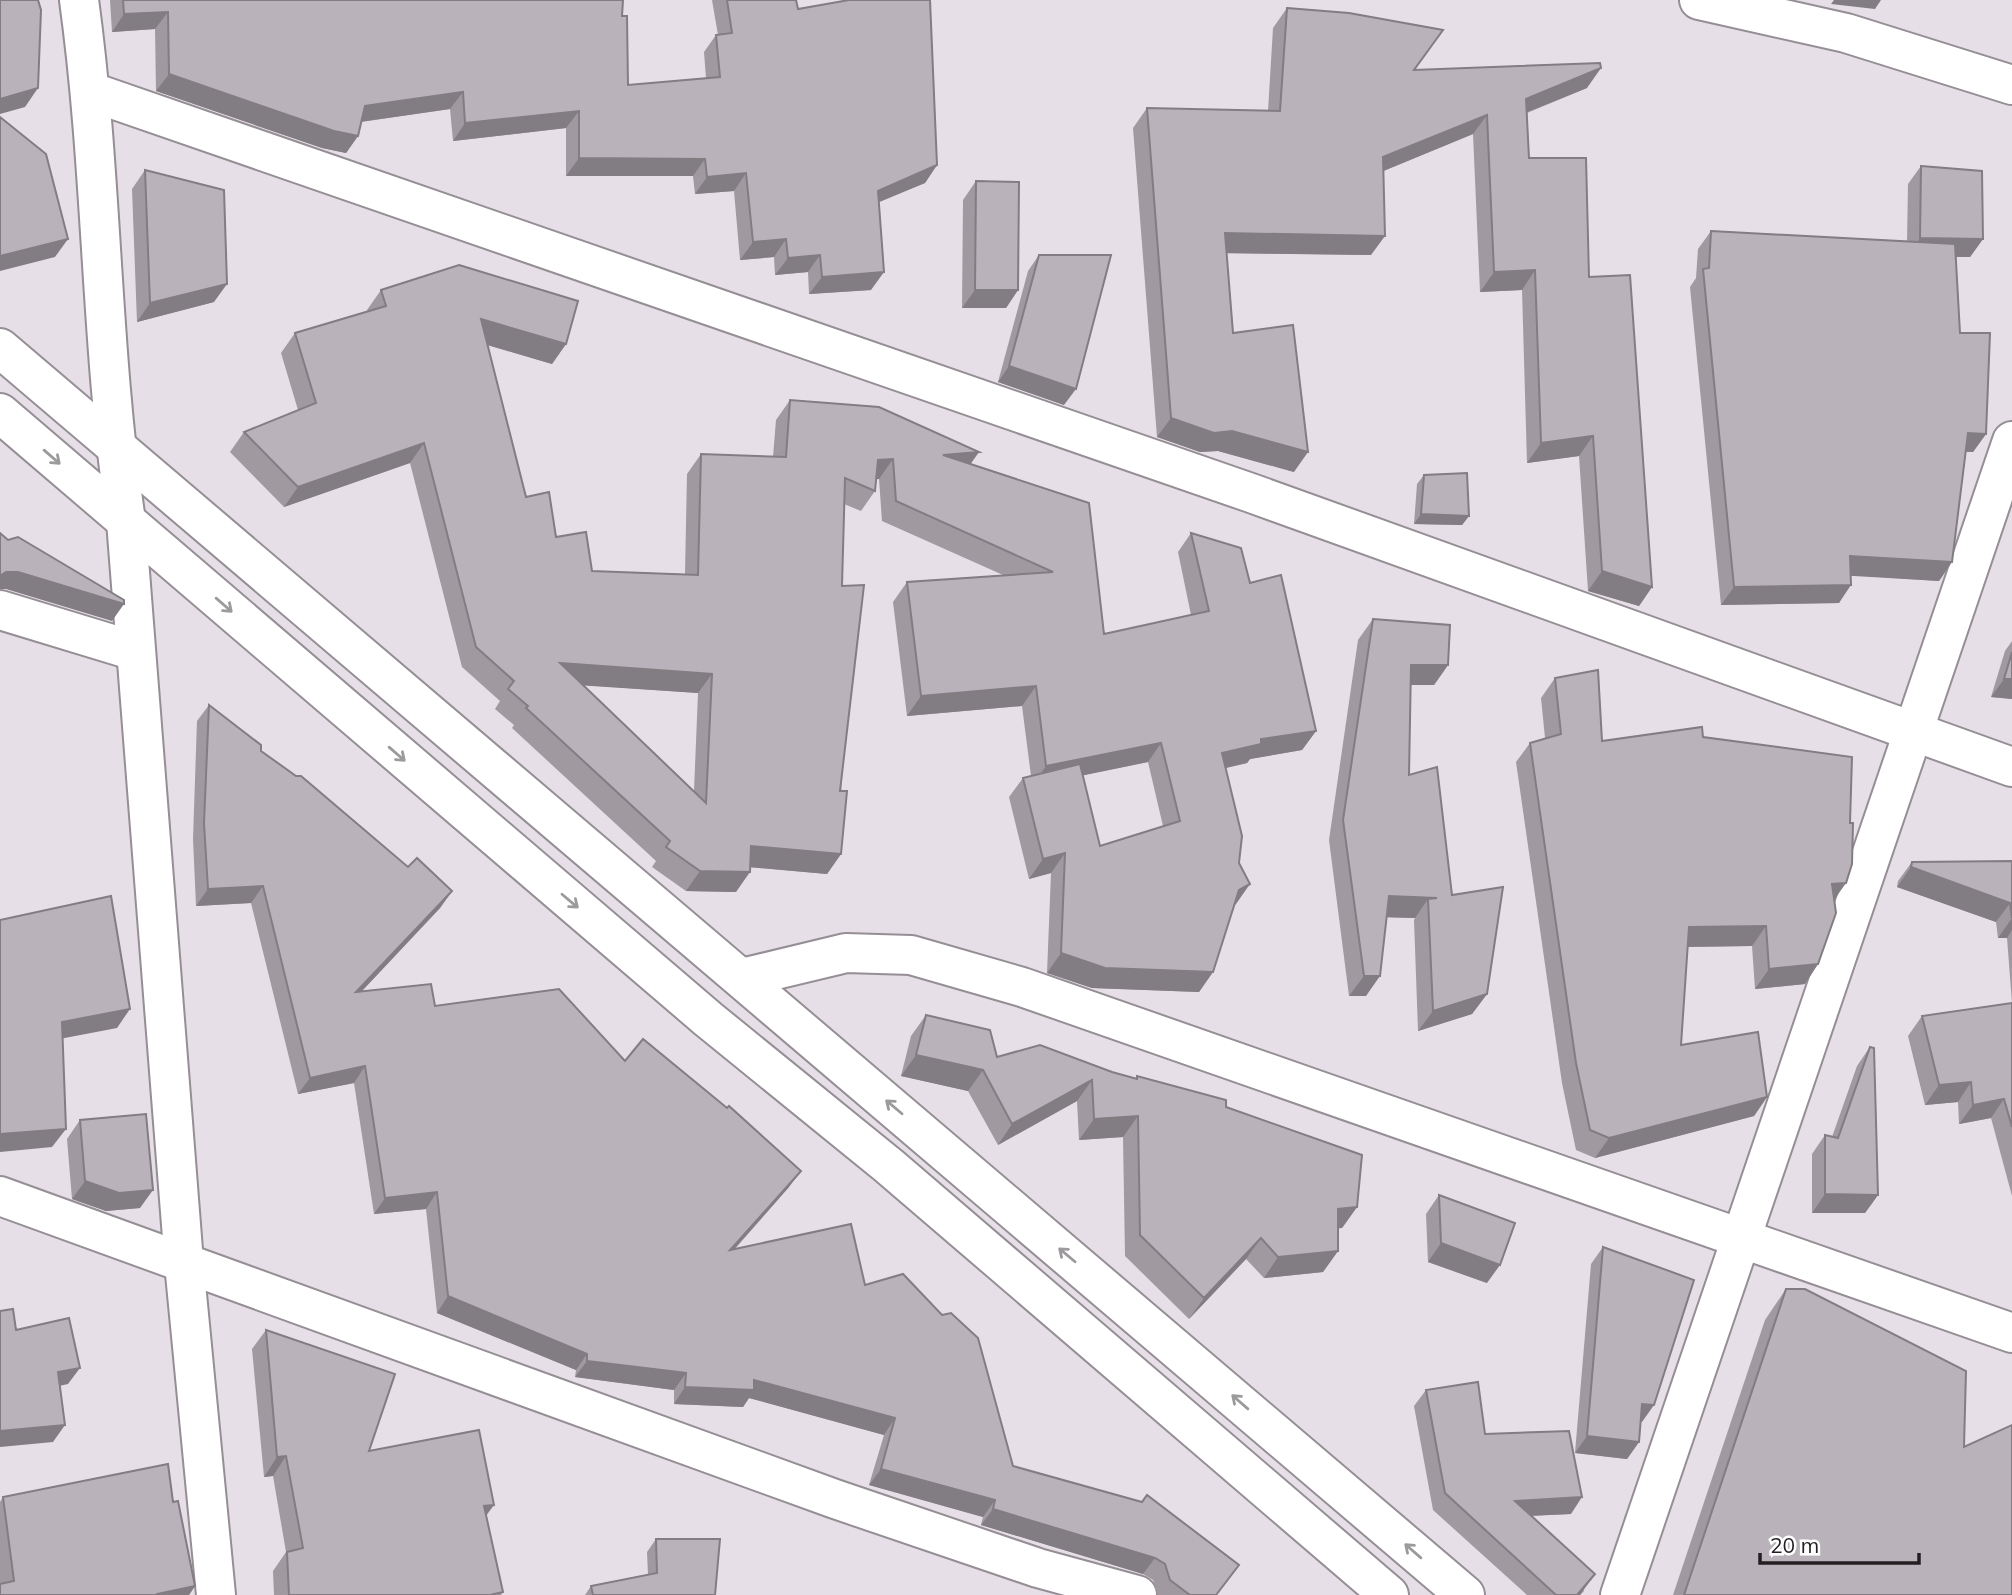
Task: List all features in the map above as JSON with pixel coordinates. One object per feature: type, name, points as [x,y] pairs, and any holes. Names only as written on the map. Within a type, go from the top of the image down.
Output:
[{"type":"street","points":[[79,0],[92,92],[114,445],[126,521],[184,1263],[216,1595]]},
{"type":"street","points":[[1699,0],[1846,33],[2012,85]]},
{"type":"street","points":[[92,92],[1251,493],[2012,767]]},
{"type":"street","points":[[0,348],[1465,1595]]},
{"type":"street","points":[[0,413],[687,1001],[890,1166],[1389,1595]]},
{"type":"street","points":[[1620,1595],[2012,442]]},
{"type":"street","points":[[0,611],[135,651]]},
{"type":"street","points":[[742,978],[846,953],[911,955],[1022,987],[2012,1333]]},
{"type":"street","points":[[0,1196],[835,1499],[1038,1568],[1137,1595]]},
{"type":"building","points":[[0,0],[38,0],[41,10],[38,88],[0,99]]},
{"type":"building","points":[[123,0],[623,0],[622,16],[627,16],[628,85],[720,77],[716,35],[732,33],[727,0],[796,0],[798,9],[849,0],[930,0],[937,165],[878,191],[884,272],[822,277],[820,255],[788,258],[786,239],[753,242],[746,173],[707,177],[705,159],[579,158],[579,111],[465,123],[463,92],[365,106],[358,136],[334,131],[169,74],[168,12],[124,14]]},
{"type":"building","points":[[1287,8],[1349,13],[1443,30],[1414,70],[1600,63],[1601,68],[1526,99],[1529,158],[1586,158],[1589,277],[1630,275],[1652,587],[1602,571],[1593,436],[1541,443],[1535,270],[1494,272],[1487,115],[1383,157],[1385,236],[1225,233],[1233,333],[1293,325],[1308,452],[1232,431],[1214,433],[1171,418],[1147,108],[1280,111]]},
{"type":"building","points":[[0,117],[46,154],[68,239],[0,256]]},
{"type":"building","points":[[1921,166],[1982,171],[1983,239],[1920,238]]},
{"type":"building","points":[[145,170],[224,190],[227,284],[150,303]]},
{"type":"building","points":[[976,181],[1019,182],[1018,290],[975,290]]},
{"type":"building","points":[[1711,231],[1955,244],[1960,333],[1990,333],[1986,434],[1968,433],[1952,562],[1850,556],[1851,585],[1734,587],[1703,269],[1709,268]]},
{"type":"building","points":[[1039,255],[1111,255],[1076,389],[1009,366]]},
{"type":"building","points":[[459,265],[578,301],[566,344],[481,319],[526,497],[549,492],[556,537],[586,532],[592,571],[698,575],[701,454],[786,457],[790,400],[879,407],[979,452],[943,455],[1089,503],[1104,634],[1209,611],[1191,533],[1241,548],[1250,583],[1281,575],[1316,731],[1261,739],[1261,744],[1222,753],[1242,836],[1239,863],[1250,884],[1239,890],[1213,972],[1105,968],[1061,953],[1065,853],[1043,859],[1023,778],[1080,764],[1100,846],[1180,821],[1161,743],[1046,766],[1036,686],[921,696],[907,582],[1053,572],[896,501],[893,459],[878,460],[875,491],[845,478],[842,586],[864,585],[840,791],[847,791],[841,854],[751,846],[750,872],[700,871],[666,847],[670,841],[526,708],[528,706],[508,689],[514,681],[476,647],[424,443],[298,487],[244,432],[316,403],[295,333],[386,306],[381,290]],"holes":[[[560,663],[712,674],[706,803]]]},
{"type":"building","points":[[1467,473],[1469,516],[1421,514],[1424,475]]},
{"type":"building","points":[[0,533],[8,540],[18,537],[124,600],[124,604],[18,572],[6,572],[0,576]]},
{"type":"building","points":[[1373,619],[1450,625],[1448,665],[1411,665],[1409,775],[1437,767],[1452,895],[1503,887],[1487,994],[1433,1011],[1428,899],[1437,898],[1389,896],[1380,976],[1364,976],[1343,820]]},
{"type":"building","points":[[2012,652],[2012,679],[2004,679]]},
{"type":"building","points":[[1598,670],[1602,741],[1702,727],[1703,737],[1852,757],[1852,864],[1846,883],[1832,884],[1836,913],[1818,964],[1769,969],[1766,926],[1689,927],[1681,1045],[1758,1032],[1767,1097],[1609,1138],[1590,1130],[1576,1063],[1530,743],[1561,734],[1555,678]]},
{"type":"building","points":[[209,705],[261,745],[261,751],[296,776],[301,776],[408,867],[417,858],[452,891],[356,992],[431,984],[435,1006],[559,989],[625,1061],[643,1039],[727,1108],[729,1106],[801,1171],[730,1250],[851,1224],[865,1285],[903,1274],[942,1315],[951,1313],[978,1338],[1013,1466],[1142,1502],[1147,1495],[1239,1565],[1216,1595],[1190,1595],[1170,1580],[1165,1564],[1155,1558],[993,1509],[995,1500],[881,1469],[895,1418],[754,1380],[754,1390],[685,1387],[686,1373],[587,1361],[587,1354],[448,1296],[437,1192],[385,1198],[365,1066],[310,1078],[263,886],[208,889],[204,823]]},
{"type":"building","points":[[2012,861],[2012,918],[2010,903],[1911,867],[1912,862]]},
{"type":"building","points":[[111,896],[130,1009],[62,1022],[66,1129],[0,1134],[0,920]]},
{"type":"building","points":[[2012,1003],[2012,1127],[2004,1099],[1973,1105],[1971,1082],[1939,1085],[1922,1016]]},
{"type":"building","points":[[926,1015],[990,1030],[997,1057],[1040,1045],[1112,1072],[1226,1100],[1226,1107],[1362,1155],[1357,1207],[1338,1209],[1338,1251],[1278,1257],[1261,1238],[1204,1298],[1140,1235],[1138,1116],[1094,1119],[1092,1080],[1012,1124],[983,1070],[916,1055]]},
{"type":"building","points":[[1870,1047],[1874,1048],[1878,1195],[1825,1194],[1825,1135],[1838,1138]]},
{"type":"building","points":[[146,1114],[153,1190],[119,1193],[85,1181],[80,1120]]},
{"type":"building","points":[[1439,1195],[1515,1223],[1500,1265],[1441,1243]]},
{"type":"building","points":[[1603,1247],[1694,1280],[1654,1405],[1642,1404],[1639,1442],[1587,1436]]},
{"type":"building","points":[[1786,1289],[1805,1289],[1966,1371],[1964,1447],[2012,1425],[2012,1595],[1684,1595]]},
{"type":"building","points":[[13,1309],[16,1330],[69,1318],[80,1368],[58,1372],[65,1425],[0,1431],[0,1311]]},
{"type":"building","points":[[266,1330],[395,1374],[369,1451],[479,1430],[494,1505],[484,1506],[503,1592],[490,1595],[289,1595],[287,1552],[303,1548],[286,1456],[277,1457]]},
{"type":"building","points":[[1478,1382],[1485,1434],[1569,1431],[1582,1497],[1515,1501],[1595,1574],[1577,1595],[1556,1595],[1445,1493],[1426,1390]]},
{"type":"building","points":[[168,1464],[173,1502],[178,1501],[195,1586],[157,1595],[0,1595],[0,1584],[14,1581],[3,1497]]},
{"type":"building","points":[[656,1539],[720,1539],[715,1595],[593,1595],[591,1586],[657,1573]]}]
